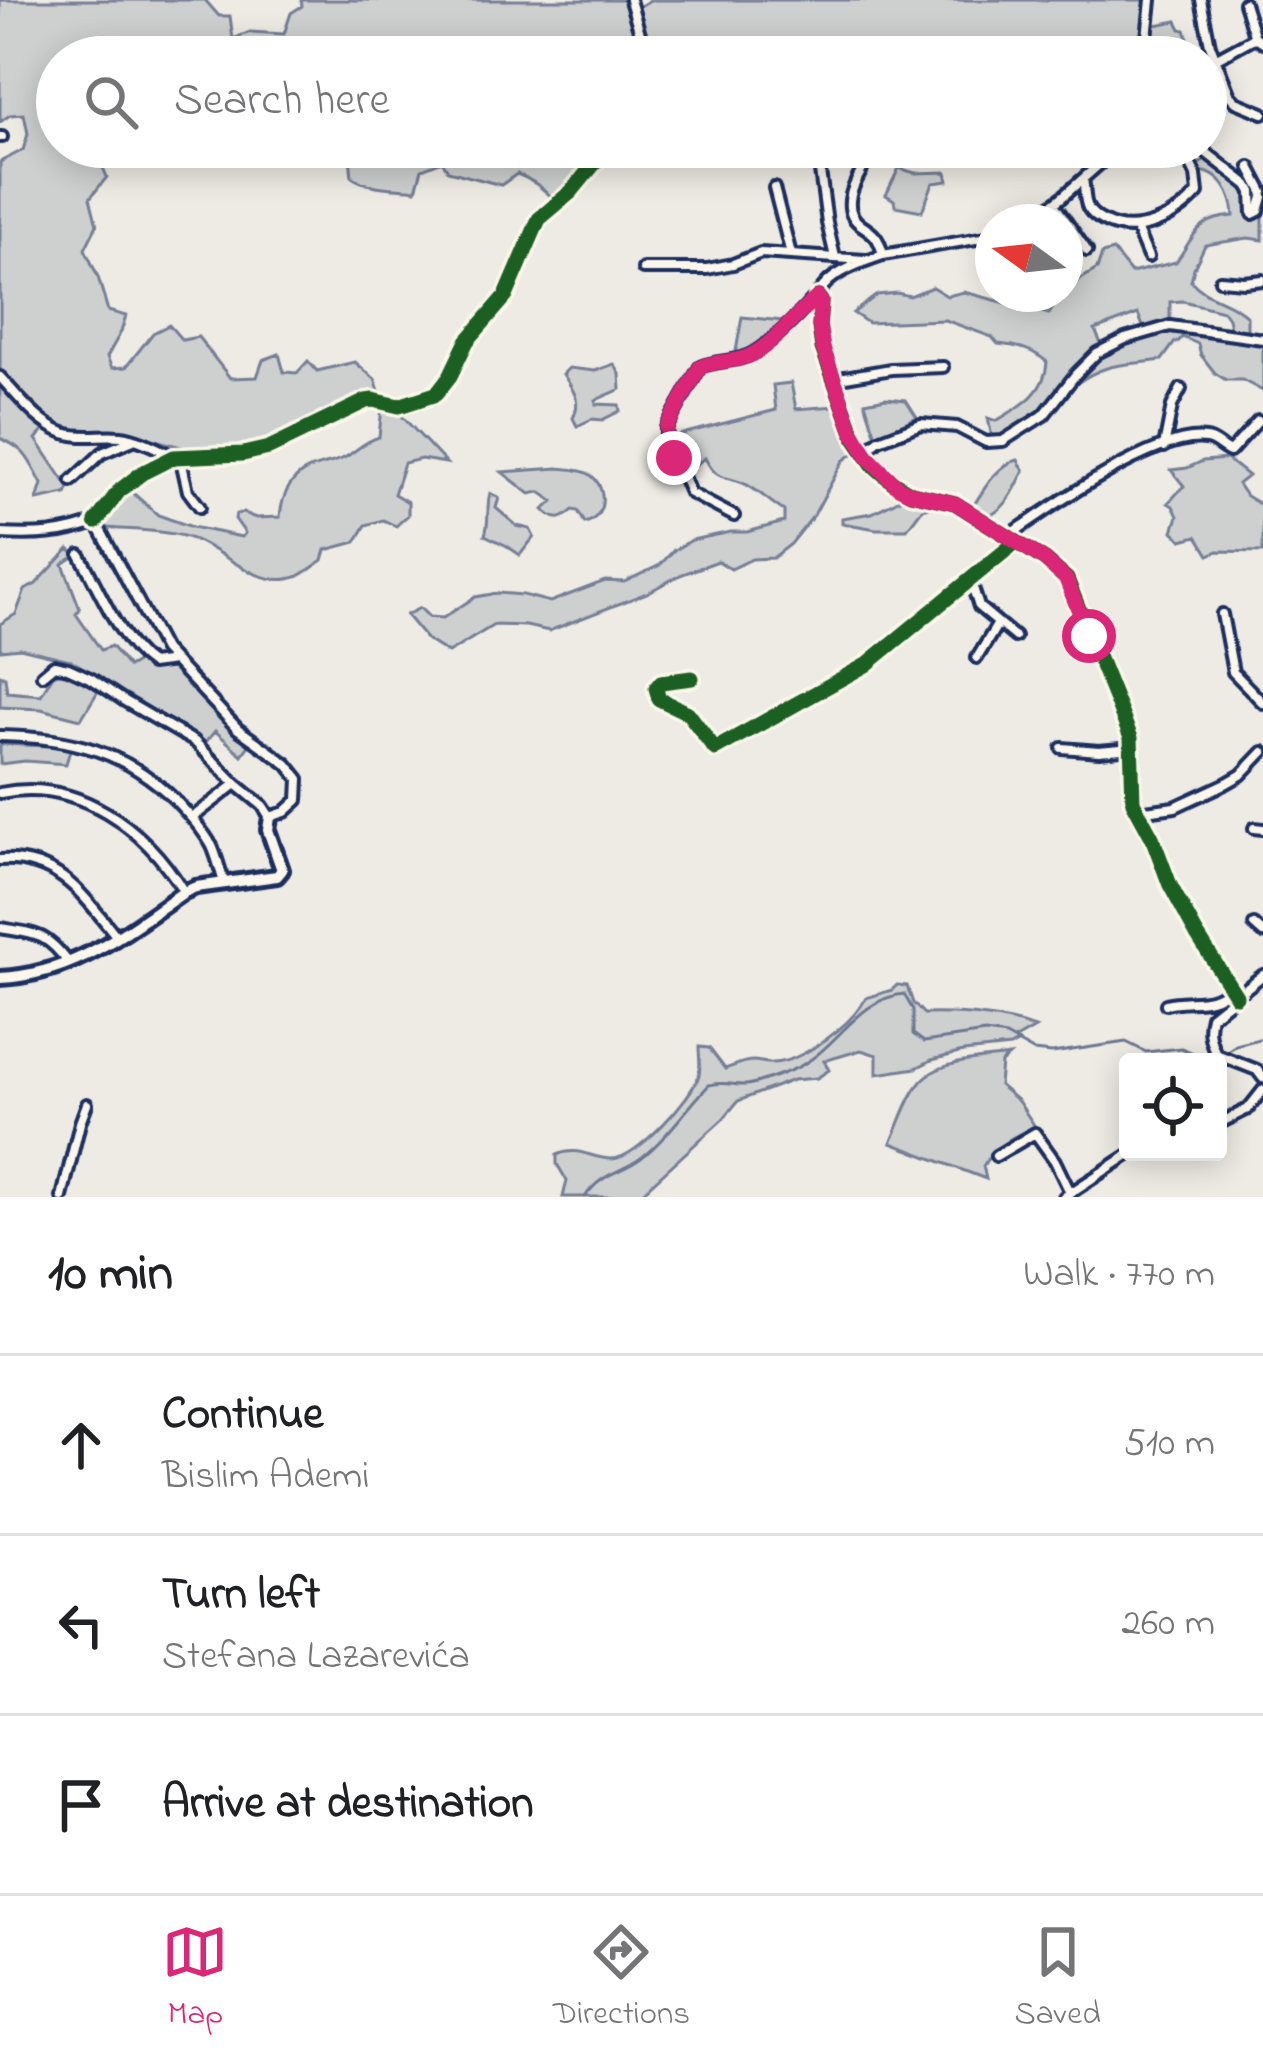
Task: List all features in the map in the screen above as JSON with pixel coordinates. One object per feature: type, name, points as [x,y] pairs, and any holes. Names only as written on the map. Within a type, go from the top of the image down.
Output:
[{"type":"street","points":[[630,0],[641,36]]},
{"type":"street","points":[[1148,36],[1150,0]]},
{"type":"street","points":[[1201,0],[1210,36]]},
{"type":"street","points":[[1227,54],[1259,40],[1244,3]]},
{"type":"street","points":[[1227,89],[1236,103],[1263,113]]},
{"type":"street","points":[[1226,168],[1248,185],[1253,214],[1259,212],[1263,195],[1250,166]]},
{"type":"street","points":[[0,534],[74,531],[96,522],[119,491],[177,456],[253,452],[282,443],[366,401],[399,406],[427,398],[440,388],[467,341],[506,296],[539,219],[572,192],[591,168]]},
{"type":"street","points":[[863,168],[853,185],[851,210],[857,222],[876,235],[883,255]]},
{"type":"street","points":[[1054,204],[1094,168]]},
{"type":"street","points":[[1084,179],[1087,204],[1094,214],[1116,227],[1136,229],[1163,218],[1198,193],[1192,168]]},
{"type":"street","points":[[820,171],[835,257]]},
{"type":"street","points":[[774,188],[791,254]]},
{"type":"street","points":[[1136,229],[1148,257]]},
{"type":"street","points":[[734,516],[691,494],[666,428],[700,367],[744,358],[760,349],[818,297],[828,282],[867,260],[975,239]]},
{"type":"street","points":[[1083,245],[1087,251]]},
{"type":"street","points":[[643,269],[707,269],[761,253],[867,260]]},
{"type":"street","points":[[1220,280],[1263,280]]},
{"type":"street","points":[[818,297],[820,333],[833,379],[856,440],[882,474],[898,487],[948,500],[1045,560],[1066,579],[1123,713],[1132,748],[1132,793],[1138,812],[1170,885],[1233,991]]},
{"type":"street","points":[[864,452],[880,440],[921,424],[957,428],[986,442],[1003,441],[1044,415],[1097,353],[1170,326],[1263,339]]},
{"type":"street","points":[[833,379],[891,369],[943,367]]},
{"type":"street","points":[[0,377],[59,431],[134,439],[177,456]]},
{"type":"street","points":[[1164,447],[1172,406],[1181,389]]},
{"type":"street","points":[[692,678],[662,682],[656,688],[659,699],[688,713],[716,749],[866,665],[1012,540],[1098,476],[1164,447],[1206,439],[1230,452],[1258,421]]},
{"type":"street","points":[[72,481],[102,453],[134,439]]},
{"type":"street","points":[[177,456],[188,490],[200,507]]},
{"type":"street","points":[[96,522],[164,650],[238,729],[287,764],[299,779],[298,800],[270,817]]},
{"type":"street","points":[[80,555],[139,656],[151,664],[174,661]]},
{"type":"street","points":[[970,578],[979,607],[1015,638]]},
{"type":"street","points":[[1222,614],[1233,672],[1263,703]]},
{"type":"street","points":[[976,658],[997,625]]},
{"type":"street","points":[[0,978],[35,975],[68,964],[118,939],[184,892],[204,884],[278,876],[282,870],[263,806],[195,742],[68,668],[54,665],[42,675]]},
{"type":"street","points":[[0,736],[58,739],[117,757],[148,775],[192,818],[212,848],[224,881]]},
{"type":"street","points":[[1062,748],[1099,752],[1132,748]]},
{"type":"street","points":[[1138,812],[1175,807],[1227,783],[1263,752]]},
{"type":"street","points":[[192,818],[236,784]]},
{"type":"street","points":[[0,793],[33,788],[92,802],[125,823],[167,865],[184,892]]},
{"type":"street","points":[[0,860],[35,863],[53,871],[84,895],[118,939]]},
{"type":"street","points":[[1254,925],[1263,933]]},
{"type":"street","points":[[0,928],[42,936],[68,964]]},
{"type":"street","points":[[1166,1004],[1208,1001],[1249,985],[1263,972]]},
{"type":"street","points":[[1200,1021],[1211,1016],[1233,991]]},
{"type":"street","points":[[1211,1016],[1210,1040],[1216,1054],[1257,1070],[1263,1078]]},
{"type":"street","points":[[1227,1120],[1248,1109],[1263,1090]]},
{"type":"street","points":[[62,1197],[87,1104]]},
{"type":"street","points":[[996,1156],[1035,1133],[1055,1161],[1067,1194],[1119,1161]]},
{"type":"shaded area","points":[[0,0],[205,0],[219,16],[230,16],[233,36],[36,36],[36,168],[102,168],[107,177],[90,198],[97,225],[85,249],[108,311],[126,316],[107,357],[112,368],[126,367],[153,333],[169,325],[182,340],[198,337],[230,378],[257,377],[263,360],[279,354],[284,372],[297,373],[308,361],[317,371],[355,362],[375,379],[380,394],[362,396],[250,450],[189,449],[128,433],[58,428],[0,369],[0,162],[23,150],[28,134],[24,114],[0,122]]},
{"type":"shaded area","points":[[301,0],[623,0],[635,36],[240,36],[284,34]]},
{"type":"shaded area","points":[[650,0],[1147,0],[1143,36],[647,36],[637,8]]},
{"type":"shaded area","points":[[1177,21],[1187,36],[1153,36],[1155,25]]},
{"type":"shaded area","points":[[351,168],[424,168],[416,190],[366,184],[352,177]]},
{"type":"shaded area","points":[[585,168],[555,201],[517,174],[501,185],[448,171]]},
{"type":"shaded area","points":[[899,168],[915,173],[946,172],[948,181],[933,183],[922,211],[895,206],[886,195]]},
{"type":"shaded area","points":[[1196,168],[1220,168],[1246,187],[1251,219],[1263,208],[1263,240],[1205,245],[1191,281],[1247,316],[1247,335],[1231,332],[1223,311],[1183,301],[1170,302],[1170,321],[1145,331],[1138,314],[1095,330],[1103,348],[1069,375],[1032,418],[1007,434],[992,438],[988,418],[996,421],[1030,398],[1042,383],[1047,362],[1030,351],[998,344],[992,337],[945,320],[868,323],[853,313],[877,295],[910,296],[932,287],[947,296],[975,295],[975,312],[1083,312],[1083,278],[1097,269],[1102,254],[1113,251],[1131,273],[1176,262],[1204,224],[1234,216],[1224,186]]},
{"type":"shaded area","points":[[742,317],[784,321],[762,342],[735,357]]},
{"type":"shaded area","points":[[1171,328],[1263,341],[1263,391],[1215,373],[1198,344],[1182,337],[1162,360],[1107,368],[1076,384],[1105,354]]},
{"type":"shaded area","points":[[614,364],[621,389],[596,404],[619,405],[620,411],[577,426],[575,395],[563,374],[569,368],[595,371]]},
{"type":"shaded area","points":[[791,383],[796,409],[836,406],[854,453],[843,461],[814,515],[773,558],[752,559],[731,569],[718,561],[549,631],[494,625],[448,653],[427,640],[406,615],[420,608],[429,617],[443,618],[475,597],[498,593],[550,602],[605,581],[624,582],[660,565],[692,540],[784,522],[784,511],[748,486],[717,474],[705,458],[684,473],[670,437],[776,410],[773,385]]},
{"type":"shaded area","points":[[0,385],[46,428],[36,439],[69,488],[66,494],[37,500],[42,484],[30,462],[16,446],[0,438]]},
{"type":"shaded area","points":[[906,400],[917,417],[876,436],[865,402]]},
{"type":"shaded area","points":[[382,406],[397,411],[446,463],[421,459],[404,463],[394,494],[408,502],[408,515],[396,526],[383,520],[366,525],[356,542],[326,550],[323,560],[299,576],[268,578],[183,536],[106,528],[102,523],[127,488],[158,515],[242,537],[245,533],[236,514],[280,517],[286,492],[302,473],[346,457],[379,437]]},
{"type":"shaded area","points":[[1227,459],[1248,476],[1238,484],[1246,496],[1263,506],[1263,552],[1209,555],[1197,536],[1182,540],[1173,531],[1178,516],[1168,503],[1184,486],[1171,470]]},
{"type":"shaded area","points":[[1018,460],[1024,471],[1013,493],[984,518],[972,508],[997,472]]},
{"type":"shaded area","points":[[582,471],[595,479],[602,500],[593,520],[585,523],[573,510],[562,518],[552,516],[544,510],[553,501],[540,492],[530,494],[502,472]]},
{"type":"shaded area","points":[[490,493],[499,498],[496,508],[517,526],[530,529],[534,537],[520,555],[485,535]]},
{"type":"shaded area","points":[[906,496],[944,502],[922,509],[907,529],[842,523],[842,518],[872,513]]},
{"type":"shaded area","points":[[69,549],[76,555],[63,564],[80,609],[76,614],[101,650],[111,646],[128,667],[140,660],[152,667],[174,668],[250,744],[242,755],[215,731],[206,742],[70,660],[20,648],[0,650],[0,624],[16,614],[25,590]]},
{"type":"shaded area","points":[[61,672],[100,688],[81,719],[41,709],[0,707],[0,675],[5,677],[7,692],[41,695],[53,675]]},
{"type":"shaded area","points":[[0,744],[71,747],[66,764],[0,764]]},
{"type":"shaded area","points":[[897,985],[907,986],[913,1003],[924,1014],[980,1016],[1035,1028],[1010,1047],[963,1052],[916,1068],[877,1074],[877,1055],[861,1050],[824,1061],[829,1070],[817,1078],[793,1080],[738,1101],[637,1197],[563,1197],[567,1181],[557,1155],[578,1152],[612,1159],[635,1149],[686,1098],[700,1072],[699,1047],[709,1048],[725,1069],[750,1061],[784,1061],[825,1040],[866,998]]},
{"type":"shaded area","points":[[1009,1056],[1001,1063],[999,1085],[1018,1101],[1036,1128],[1012,1138],[992,1154],[983,1166],[986,1179],[891,1143],[911,1096],[928,1075],[961,1062]]},
{"type":"waterway","points":[[585,1197],[598,1182],[650,1150],[709,1085],[747,1085],[797,1068],[888,997],[904,994],[913,1010],[913,1034],[924,1042],[985,1033],[1052,1053],[1126,1042],[1146,1052],[1181,1048],[1193,1053]]},
{"type":"waterway","points":[[1227,1051],[1263,1038]]},
{"type":"cycle path","points":[[96,522],[119,491],[174,457],[269,448],[366,401],[399,406],[436,394],[467,341],[506,296],[539,219],[591,168]]},
{"type":"cycle path","points":[[818,297],[822,348],[856,440],[873,465],[911,493],[955,503],[1067,579],[1131,738],[1133,802],[1170,885],[1236,996]]},
{"type":"cycle path","points":[[692,678],[661,682],[656,688],[659,699],[688,713],[715,749],[866,665],[1016,542]]},
{"type":"route","points":[[674,458],[666,428],[700,367],[744,358],[760,349],[818,297],[823,348],[856,440],[867,456],[898,487],[955,503],[1045,560],[1066,579],[1089,636]]}]
